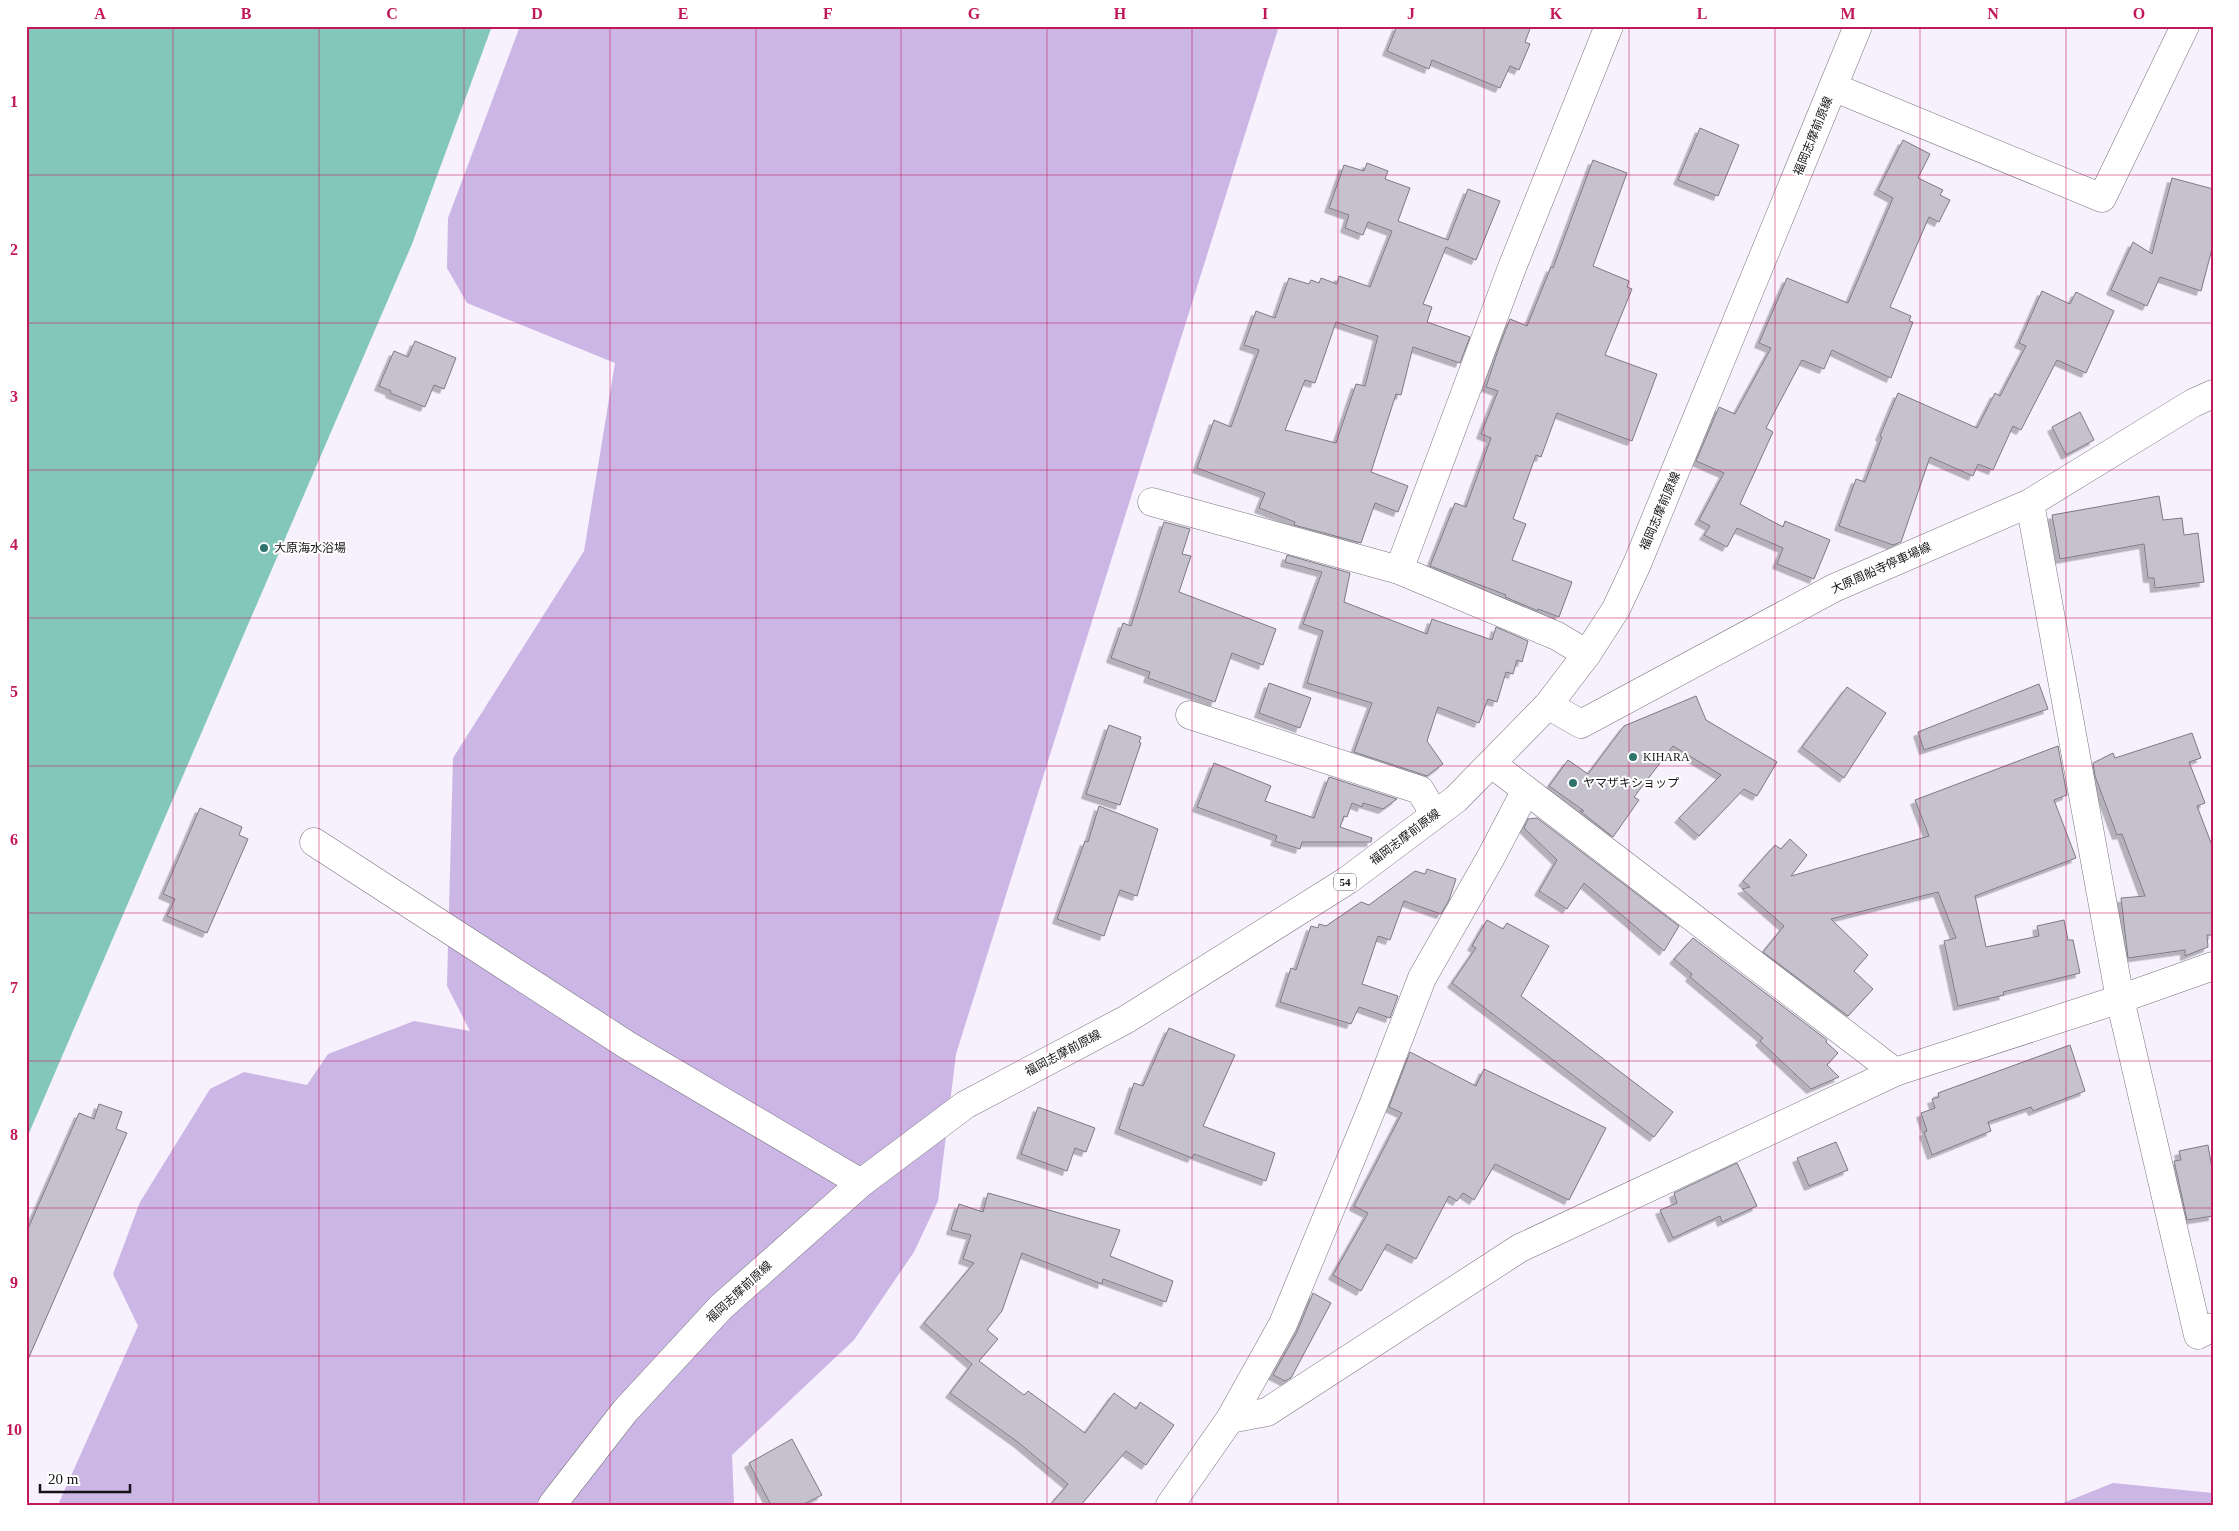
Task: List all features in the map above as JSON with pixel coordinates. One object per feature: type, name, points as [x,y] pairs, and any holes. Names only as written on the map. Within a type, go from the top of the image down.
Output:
[{"type":"street","points":[[1399,570],[1513,266],[1609,26]]},
{"type":"street","name":"福岡志摩前原線","points":[[552,1505],[625,1412],[721,1308],[861,1183],[965,1105],[1128,1019],[1348,880],[1456,799],[1548,705],[1587,654],[1616,609],[1637,564],[1858,26]]},
{"type":"street","points":[[1834,87],[2102,198],[2185,26]]},
{"type":"street","name":"大原周船寺停車場線","points":[[1548,705],[1581,724],[1834,588],[2030,503],[2193,403],[2213,394]]},
{"type":"street","points":[[1152,502],[1399,570],[1557,636],[1587,654]]},
{"type":"street","points":[[2030,503],[2120,999],[2198,1335],[2213,1327]]},
{"type":"street","points":[[1190,715],[1420,790],[1435,814]]},
{"type":"street","points":[[1492,764],[1894,1072]]},
{"type":"street","points":[[1170,1505],[1230,1419],[1284,1324],[1374,1103],[1422,978],[1491,857],[1526,790]]},
{"type":"street","points":[[314,842],[627,1044],[861,1183]]},
{"type":"street","points":[[1230,1419],[1267,1412],[1520,1248],[1894,1072],[2120,999],[2213,966]]},
{"type":"shaded area","points":[[26,26],[492,26],[412,244],[26,1140]]},
{"type":"shaded area","points":[[520,26],[1279,26],[956,1054],[938,1201],[914,1252],[854,1340],[732,1455],[734,1502],[731,1505],[58,1505],[138,1326],[113,1274],[140,1202],[210,1089],[244,1072],[307,1085],[328,1054],[414,1021],[470,1031],[447,986],[453,758],[584,551],[615,363],[467,303],[447,268],[448,218]]},
{"type":"shaded area","points":[[2113,1483],[2213,1493],[2213,1505],[2058,1505]]},
{"type":"building","points":[[1397,26],[1531,26],[1525,42],[1530,44],[1519,70],[1510,66],[1500,88],[1432,60],[1429,69],[1387,51]]},
{"type":"building","points":[[1700,128],[1739,145],[1718,196],[1678,180]]},
{"type":"building","points":[[1903,140],[1930,154],[1918,178],[1943,190],[1940,195],[1950,200],[1939,222],[1929,217],[1890,307],[1911,316],[1909,321],[1913,322],[1891,378],[1832,350],[1824,369],[1802,360],[1766,428],[1773,432],[1740,504],[1783,527],[1785,521],[1830,540],[1814,579],[1777,564],[1783,548],[1737,528],[1727,547],[1704,535],[1710,526],[1699,520],[1724,473],[1696,461],[1719,407],[1735,414],[1771,348],[1759,343],[1787,278],[1848,303],[1893,198],[1878,190]]},
{"type":"building","points":[[1593,160],[1627,173],[1593,266],[1629,281],[1627,287],[1632,289],[1605,355],[1657,374],[1632,441],[1557,413],[1541,457],[1536,455],[1513,519],[1526,524],[1512,560],[1572,582],[1559,617],[1538,609],[1538,611],[1505,597],[1506,595],[1430,566],[1455,503],[1466,507],[1491,438],[1481,434],[1498,391],[1486,387],[1510,319],[1527,326],[1551,267],[1553,268]]},
{"type":"building","points":[[1367,163],[1388,171],[1385,179],[1410,188],[1398,221],[1448,240],[1468,189],[1500,201],[1476,260],[1446,247],[1423,304],[1432,307],[1427,322],[1470,337],[1460,363],[1413,347],[1401,395],[1396,394],[1371,472],[1408,486],[1398,512],[1375,503],[1361,543],[1294,525],[1295,522],[1259,508],[1265,493],[1197,468],[1214,420],[1231,427],[1259,350],[1244,345],[1256,311],[1275,318],[1289,278],[1309,284],[1311,280],[1319,283],[1321,278],[1337,284],[1339,276],[1370,287],[1392,231],[1368,222],[1363,235],[1345,228],[1349,215],[1329,208],[1344,165],[1364,171]],"holes":[[[1336,322],[1378,336],[1365,386],[1356,384],[1336,443],[1285,430],[1305,380],[1315,383]]]},
{"type":"building","points":[[2172,178],[2213,189],[2213,245],[2201,291],[2160,277],[2147,306],[2111,290],[2133,242],[2152,254]]},
{"type":"building","points":[[2042,291],[2070,304],[2076,292],[2114,311],[2086,373],[2057,360],[2021,430],[2013,426],[1993,470],[1978,464],[1973,476],[1930,457],[1901,542],[1893,545],[1839,526],[1856,479],[1865,482],[1882,437],[1880,436],[1898,393],[1977,428],[1995,393],[2000,396],[2026,346],[2019,343]]},
{"type":"building","points":[[415,341],[456,358],[444,389],[434,385],[425,407],[390,393],[391,391],[379,386],[394,351],[408,357]]},
{"type":"building","points":[[2080,412],[2094,440],[2066,455],[2052,427]]},
{"type":"building","points":[[2159,496],[2163,520],[2182,518],[2184,535],[2198,533],[2204,582],[2155,588],[2154,578],[2148,578],[2144,544],[2060,559],[2052,515]]},
{"type":"building","points":[[1164,522],[1190,529],[1182,554],[1191,556],[1179,592],[1276,629],[1263,665],[1232,653],[1215,702],[1148,678],[1150,672],[1111,658],[1123,623],[1131,626]]},
{"type":"building","points":[[1287,555],[1350,573],[1344,602],[1427,634],[1432,619],[1492,640],[1496,627],[1528,641],[1522,662],[1517,660],[1513,674],[1506,672],[1497,702],[1488,699],[1479,723],[1438,707],[1427,741],[1443,764],[1427,776],[1354,752],[1372,703],[1307,683],[1323,631],[1303,624],[1322,572],[1285,562]]},
{"type":"building","points":[[1269,683],[1311,698],[1300,728],[1259,713]]},
{"type":"building","points":[[2039,684],[2048,709],[1924,750],[1918,732]]},
{"type":"building","points":[[1847,687],[1886,713],[1844,778],[1802,747]]},
{"type":"building","points":[[1696,696],[1706,720],[1777,762],[1757,796],[1744,789],[1699,836],[1679,818],[1721,775],[1673,746],[1634,797],[1639,800],[1613,837],[1580,811],[1584,811],[1549,786],[1568,760],[1588,774],[1624,726]]},
{"type":"building","points":[[1109,725],[1141,737],[1139,742],[1141,743],[1120,805],[1086,794]]},
{"type":"building","points":[[2192,733],[2201,758],[2189,762],[2205,803],[2197,806],[2213,848],[2213,935],[2207,935],[2208,947],[2185,956],[2185,950],[2128,958],[2121,898],[2145,896],[2122,834],[2117,835],[2095,776],[2093,763],[2113,753],[2115,758]]},
{"type":"building","points":[[2058,746],[2067,795],[2054,800],[2076,858],[1975,896],[1986,947],[2039,936],[2037,926],[2064,920],[2068,940],[2073,940],[2080,973],[2003,992],[2004,995],[1958,1006],[1944,941],[1956,938],[1938,892],[1831,919],[1868,955],[1854,971],[1873,989],[1848,1016],[1763,952],[1784,926],[1742,889],[1750,887],[1743,881],[1775,845],[1781,849],[1790,839],[1807,855],[1791,876],[1929,836],[1915,800]]},
{"type":"building","points":[[1214,763],[1271,786],[1265,801],[1314,818],[1329,777],[1397,799],[1383,809],[1363,803],[1362,807],[1352,803],[1347,817],[1344,816],[1340,827],[1372,838],[1371,842],[1302,842],[1300,849],[1275,841],[1277,836],[1197,807]]},
{"type":"building","points":[[1099,806],[1158,829],[1137,896],[1120,890],[1104,936],[1057,919],[1085,841],[1088,842]]},
{"type":"building","points":[[200,808],[242,827],[239,835],[248,839],[207,933],[167,916],[175,899],[163,894]]},
{"type":"building","points":[[1537,818],[1679,926],[1664,951],[1584,883],[1567,909],[1539,891],[1557,860],[1524,828],[1528,819]]},
{"type":"building","points":[[1427,869],[1456,879],[1449,900],[1441,914],[1404,901],[1390,940],[1378,936],[1362,984],[1398,996],[1390,1018],[1359,1007],[1351,1024],[1280,1002],[1291,968],[1296,970],[1311,926],[1318,928],[1319,924],[1326,926],[1361,902],[1369,905],[1415,871],[1425,874]]},
{"type":"building","points":[[1487,920],[1503,929],[1507,923],[1549,946],[1521,996],[1673,1112],[1654,1137],[1452,983],[1476,948],[1472,946]]},
{"type":"building","points":[[1693,938],[1827,1040],[1826,1042],[1838,1053],[1827,1065],[1839,1077],[1811,1089],[1760,1041],[1763,1038],[1690,977],[1692,974],[1674,959]]},
{"type":"building","points":[[1169,1028],[1235,1055],[1203,1126],[1275,1153],[1266,1181],[1194,1154],[1192,1158],[1119,1129],[1134,1083],[1143,1086]]},
{"type":"building","points":[[2070,1045],[2085,1091],[2033,1111],[2031,1107],[1988,1122],[1991,1131],[1932,1155],[1924,1132],[1927,1131],[1921,1113],[1935,1108],[1932,1099],[1939,1097],[1938,1093]]},
{"type":"building","points":[[1410,1052],[1476,1086],[1484,1069],[1606,1128],[1569,1200],[1495,1164],[1474,1200],[1463,1193],[1457,1201],[1449,1196],[1416,1259],[1387,1244],[1361,1291],[1333,1275],[1368,1213],[1354,1206],[1402,1113],[1389,1107]]},
{"type":"building","points":[[99,1104],[122,1112],[116,1129],[127,1133],[26,1364],[26,1233],[79,1113],[94,1119]]},
{"type":"building","points":[[1038,1107],[1095,1128],[1086,1152],[1075,1148],[1067,1171],[1021,1154]]},
{"type":"building","points":[[1836,1142],[1848,1170],[1809,1186],[1797,1158]]},
{"type":"building","points":[[2208,1145],[2213,1174],[2213,1216],[2187,1220],[2174,1161],[2181,1160],[2179,1151]]},
{"type":"building","points":[[1737,1163],[1757,1206],[1722,1222],[1720,1216],[1673,1238],[1660,1210],[1677,1203],[1674,1193]]},
{"type":"building","points":[[988,1193],[1120,1230],[1110,1256],[1173,1281],[1166,1302],[1103,1279],[1102,1284],[1022,1253],[1002,1311],[987,1330],[998,1339],[979,1361],[1024,1395],[1028,1391],[1085,1433],[1114,1393],[1136,1409],[1140,1402],[1174,1425],[1146,1465],[1126,1451],[1081,1505],[1050,1505],[1068,1484],[1019,1443],[950,1393],[972,1364],[924,1323],[974,1263],[963,1259],[971,1235],[951,1230],[959,1204],[983,1212]]},
{"type":"building","points":[[1313,1293],[1331,1303],[1291,1378],[1285,1381],[1273,1375],[1297,1332]]},
{"type":"building","points":[[792,1439],[822,1495],[802,1505],[771,1505],[749,1463]]},
{"type":"place","name":"大原海水浴場","points":[[264,548]]},
{"type":"place","name":"KIHARA","points":[[1633,757]]},
{"type":"place","name":"ヤマザキショップ","points":[[1573,783]]}]
